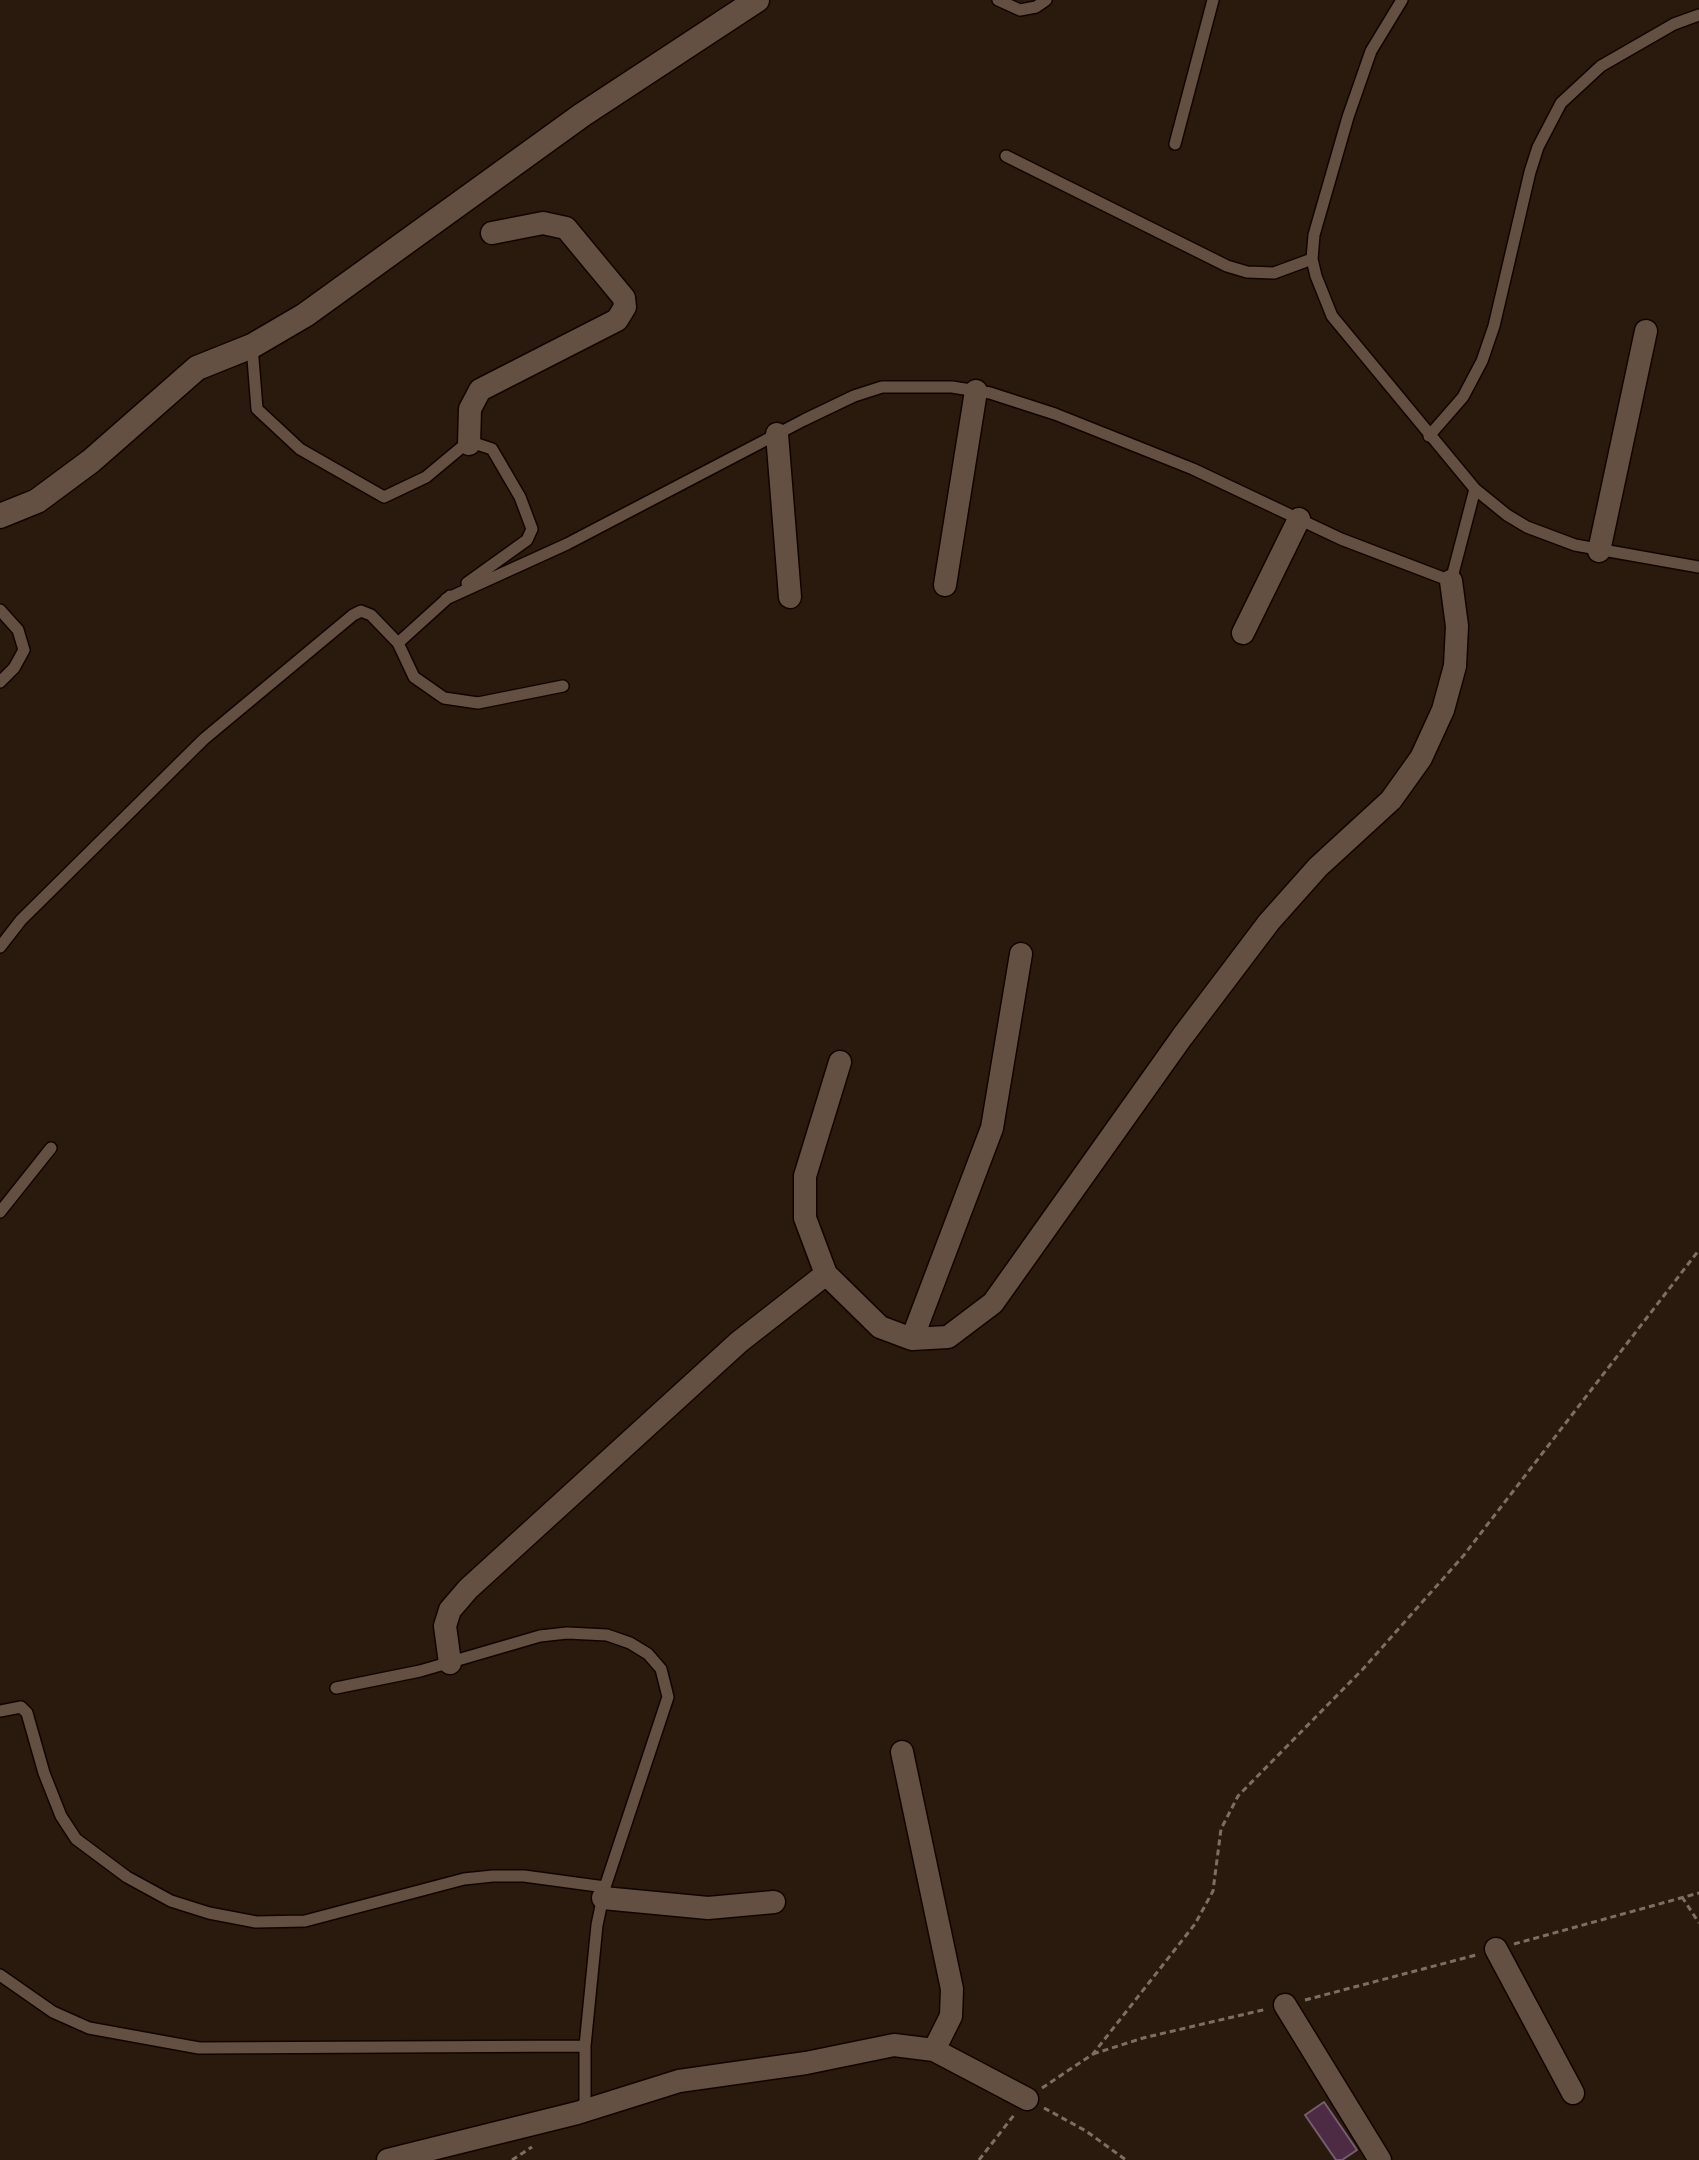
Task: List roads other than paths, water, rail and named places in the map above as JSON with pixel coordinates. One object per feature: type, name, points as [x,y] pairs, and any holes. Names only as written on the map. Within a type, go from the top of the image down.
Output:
[{"type":"street","points":[[0,516],[37,501],[91,461],[197,368],[252,346],[305,315],[582,115],[757,0]]},
{"type":"street","points":[[469,444],[470,409],[480,390],[617,320],[625,307],[624,298],[566,228],[543,223],[492,233]]},
{"type":"street","points":[[1599,551],[1646,331]]},
{"type":"street","points":[[945,585],[976,391]]},
{"type":"street","points":[[777,434],[790,597]]},
{"type":"street","points":[[1243,633],[1299,519]]},
{"type":"street","points":[[840,1062],[805,1176],[805,1218],[826,1274],[880,1327],[912,1339],[948,1337],[993,1303],[1269,922],[1318,867],[1391,800],[1407,780],[1438,723],[1452,681],[1458,643],[1451,581]]},
{"type":"street","points":[[912,1339],[992,1128],[1021,954]]},
{"type":"street","points":[[450,1663],[448,1617],[468,1589],[739,1342],[826,1274]]},
{"type":"street","points":[[902,1752],[952,1989],[951,2016],[934,2050]]},
{"type":"street","points":[[604,1892],[708,1908],[774,1902]]},
{"type":"street","points":[[1496,1949],[1573,2093]]},
{"type":"street","points":[[1285,2005],[1380,2160]]},
{"type":"street","points":[[388,2160],[585,2110],[699,2077],[806,2063],[894,2045],[934,2050],[1027,2099]]},
{"type":"lane","points":[[998,0],[1020,10],[1036,7],[1046,0]]},
{"type":"lane","points":[[1175,144],[1213,0]]},
{"type":"lane","points":[[1402,0],[1371,51],[1348,117],[1314,235],[1312,259],[1322,295],[1332,316],[1475,489],[1527,527],[1599,551],[1699,567]]},
{"type":"lane","points":[[1429,436],[1463,397],[1482,361],[1494,326],[1530,172],[1538,147],[1561,103],[1601,66],[1674,24],[1699,15]]},
{"type":"lane","points":[[1006,156],[1227,266],[1247,272],[1274,273],[1312,259]]},
{"type":"lane","points":[[252,346],[257,409],[300,449],[384,497],[426,477],[469,444],[480,443],[495,453],[520,497],[532,529],[527,540],[446,599],[398,643]]},
{"type":"lane","points":[[446,599],[567,544],[854,396],[882,387],[918,385],[976,391],[1055,414],[1193,469],[1299,519],[1451,581],[1475,489]]},
{"type":"lane","points":[[0,610],[18,630],[24,650],[14,668],[0,682]]},
{"type":"lane","points":[[0,947],[21,920],[204,739],[361,611],[371,615],[398,643],[414,677],[444,698],[478,703],[563,686]]},
{"type":"lane","points":[[0,1212],[51,1148]]},
{"type":"lane","points":[[336,1688],[450,1663],[540,1636],[586,1632],[630,1643],[648,1654],[661,1669],[667,1682],[668,1697],[604,1892],[592,1960],[585,2046],[585,2110]]},
{"type":"lane","points":[[0,1711],[21,1707],[27,1713],[44,1773],[61,1816],[76,1839],[127,1877],[171,1901],[209,1913],[256,1922],[305,1921],[464,1879],[493,1876],[524,1876],[604,1892]]},
{"type":"lane","points":[[0,1975],[53,2012],[89,2028],[199,2048],[585,2046]]}]
